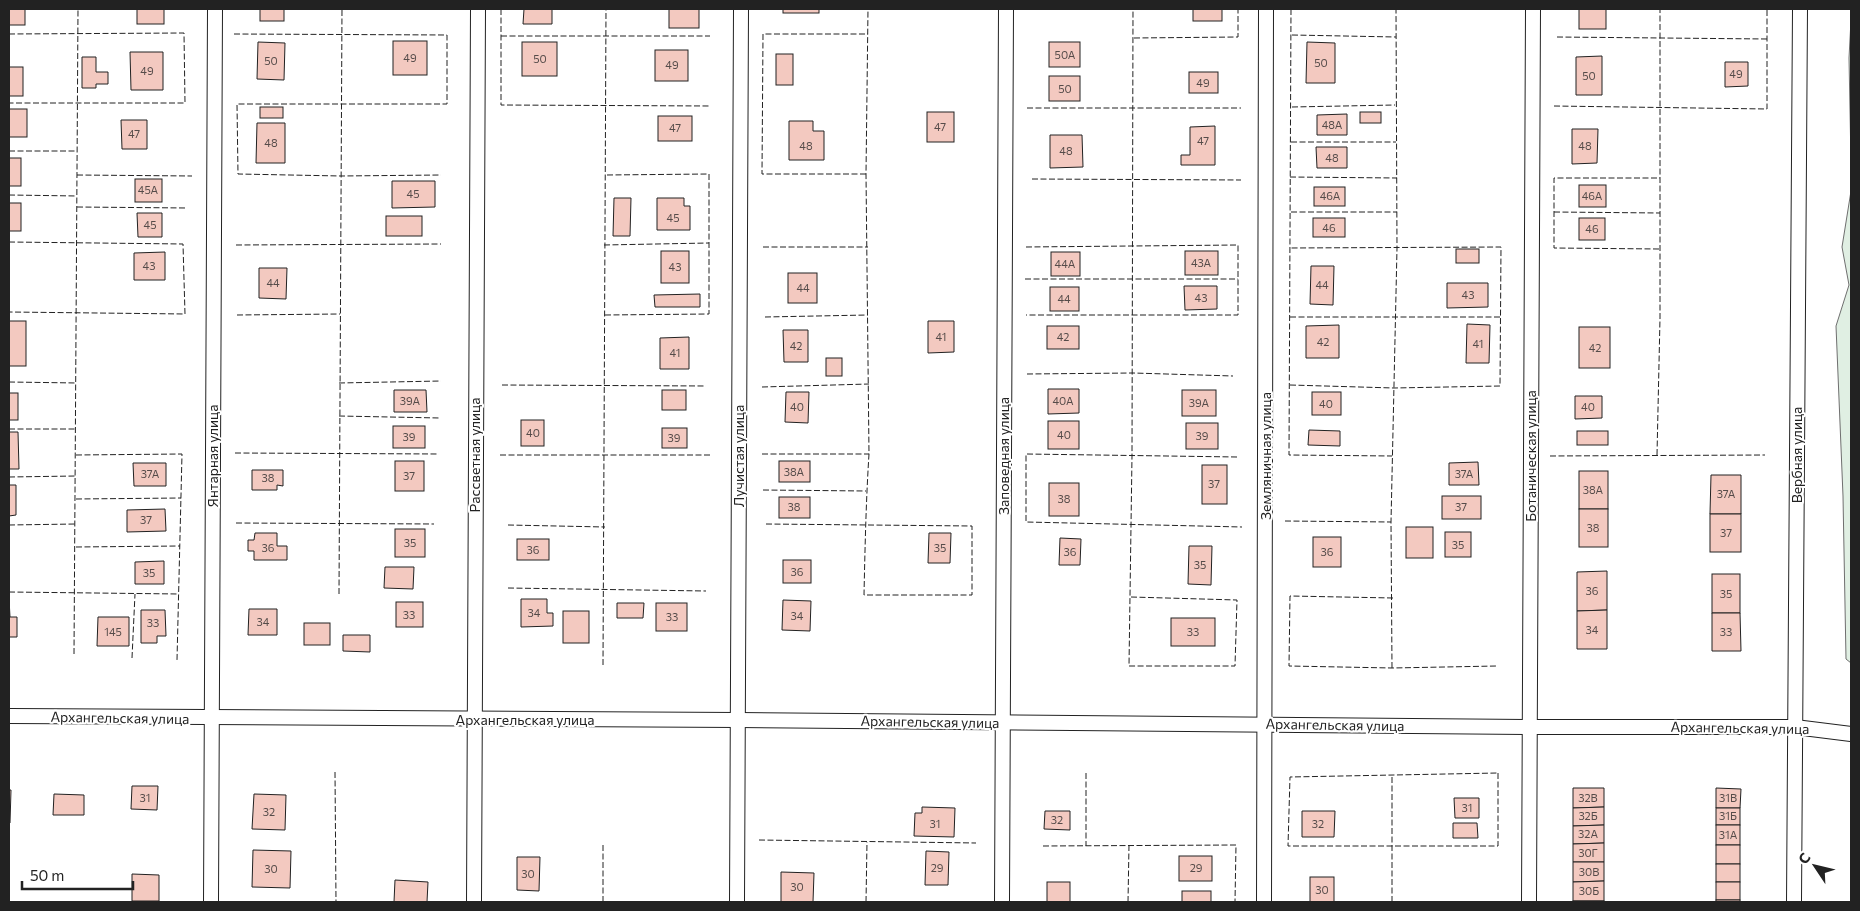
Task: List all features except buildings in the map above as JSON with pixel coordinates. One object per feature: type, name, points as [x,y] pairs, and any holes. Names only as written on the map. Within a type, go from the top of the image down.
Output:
[{"type":"street","name":"Янтарная улица","points":[[211,902],[215,9]]},
{"type":"street","name":"Рассветная улица","points":[[474,902],[478,9]]},
{"type":"street","name":"Лучистая улица","points":[[737,902],[741,9]]},
{"type":"street","name":"Заповедная улица","points":[[1002,902],[1006,9]]},
{"type":"street","name":"Земляничная улица","points":[[1264,902],[1266,9]]},
{"type":"street","name":"Ботаническая улица","points":[[1528,902],[1533,9]]},
{"type":"street","name":"Вербная улица","points":[[1794,902],[1800,9]]},
{"type":"street","name":"Архангельская улица","points":[[9,716],[1530,727],[1795,727],[1851,734]]},
{"type":"green space","points":[[1851,20],[1851,163],[1849,58]]},
{"type":"green space","points":[[1851,191],[1851,663],[1846,659],[1843,496],[1836,326],[1849,285],[1842,247]]},
{"type":"fence","points":[[74,654],[78,9]]},
{"type":"fence","points":[[339,594],[342,9]]},
{"type":"fence","points":[[501,9],[501,105],[710,106]]},
{"type":"fence","points":[[603,665],[606,9]]},
{"type":"fence","points":[[766,524],[972,526],[972,595],[864,595],[865,542],[866,524],[866,507],[869,454],[866,174],[868,9]]},
{"type":"fence","points":[[1131,597],[1237,600],[1235,666],[1129,666],[1132,456],[1133,9]]},
{"type":"fence","points":[[1134,38],[1238,37],[1238,9]]},
{"type":"fence","points":[[1291,9],[1289,455],[1392,456]]},
{"type":"fence","points":[[1392,668],[1391,522],[1397,248],[1396,9]]},
{"type":"fence","points":[[1657,455],[1660,318],[1660,9]]},
{"type":"fence","points":[[1554,106],[1767,109],[1767,9]]},
{"type":"fence","points":[[9,34],[184,33],[185,103],[9,103]]},
{"type":"fence","points":[[234,34],[447,35],[447,104],[237,104],[238,174],[441,175]]},
{"type":"fence","points":[[866,174],[762,174],[763,34],[868,34]]},
{"type":"fence","points":[[1292,35],[1396,37]]},
{"type":"fence","points":[[501,36],[710,36]]},
{"type":"fence","points":[[1557,37],[1767,39]]},
{"type":"fence","points":[[1292,107],[1395,105]]},
{"type":"fence","points":[[1027,108],[1241,108]]},
{"type":"fence","points":[[1291,142],[1396,142]]},
{"type":"fence","points":[[9,151],[77,151]]},
{"type":"fence","points":[[605,315],[709,314],[709,174],[606,175]]},
{"type":"fence","points":[[77,175],[192,176]]},
{"type":"fence","points":[[1290,177],[1397,178]]},
{"type":"fence","points":[[1659,249],[1554,248],[1554,178],[1660,178]]},
{"type":"fence","points":[[1032,179],[1241,180]]},
{"type":"fence","points":[[9,195],[77,196]]},
{"type":"fence","points":[[77,207],[187,208]]},
{"type":"fence","points":[[1291,212],[1397,212]]},
{"type":"fence","points":[[1554,212],[1660,213]]},
{"type":"fence","points":[[9,242],[183,244],[185,314],[9,312]]},
{"type":"fence","points":[[604,245],[709,243]]},
{"type":"fence","points":[[236,245],[441,244]]},
{"type":"fence","points":[[1026,247],[1238,245],[1238,315],[1026,315]]},
{"type":"fence","points":[[763,247],[868,247]]},
{"type":"fence","points":[[1290,385],[1394,388],[1500,386],[1501,247],[1291,248]]},
{"type":"fence","points":[[1025,279],[1238,279]]},
{"type":"fence","points":[[237,315],[340,314]]},
{"type":"fence","points":[[765,317],[868,315]]},
{"type":"fence","points":[[1290,317],[1501,317]]},
{"type":"fence","points":[[1027,374],[1133,373],[1233,376]]},
{"type":"fence","points":[[339,383],[441,381]]},
{"type":"fence","points":[[9,382],[77,383]]},
{"type":"fence","points":[[762,387],[869,384]]},
{"type":"fence","points":[[502,385],[706,386]]},
{"type":"fence","points":[[339,416],[440,418]]},
{"type":"fence","points":[[9,429],[76,429]]},
{"type":"fence","points":[[235,453],[439,454]]},
{"type":"fence","points":[[76,455],[182,454],[177,660]]},
{"type":"fence","points":[[762,454],[869,454]]},
{"type":"fence","points":[[1237,457],[1026,454],[1026,522],[1242,527]]},
{"type":"fence","points":[[500,455],[711,455]]},
{"type":"fence","points":[[1550,456],[1765,455]]},
{"type":"fence","points":[[9,477],[76,476]]},
{"type":"fence","points":[[763,490],[866,491]]},
{"type":"fence","points":[[76,499],[181,498]]},
{"type":"fence","points":[[1285,521],[1391,522]]},
{"type":"fence","points":[[236,523],[434,524]]},
{"type":"fence","points":[[9,525],[76,524]]},
{"type":"fence","points":[[508,525],[605,527]]},
{"type":"fence","points":[[76,547],[180,546]]},
{"type":"fence","points":[[508,588],[706,591]]},
{"type":"fence","points":[[9,592],[179,594]]},
{"type":"fence","points":[[132,658],[135,594]]},
{"type":"fence","points":[[1393,598],[1290,596],[1289,666],[1392,668],[1497,666]]},
{"type":"fence","points":[[335,772],[336,902]]},
{"type":"fence","points":[[1086,773],[1086,846]]},
{"type":"fence","points":[[1498,773],[1498,846],[1288,846],[1290,777],[1498,773]]},
{"type":"fence","points":[[1392,776],[1392,902]]},
{"type":"fence","points":[[759,840],[976,843]]},
{"type":"fence","points":[[866,902],[867,842]]},
{"type":"fence","points":[[603,844],[603,902]]},
{"type":"fence","points":[[1128,902],[1129,845]]},
{"type":"fence","points":[[1043,846],[1236,845],[1235,902]]}]
